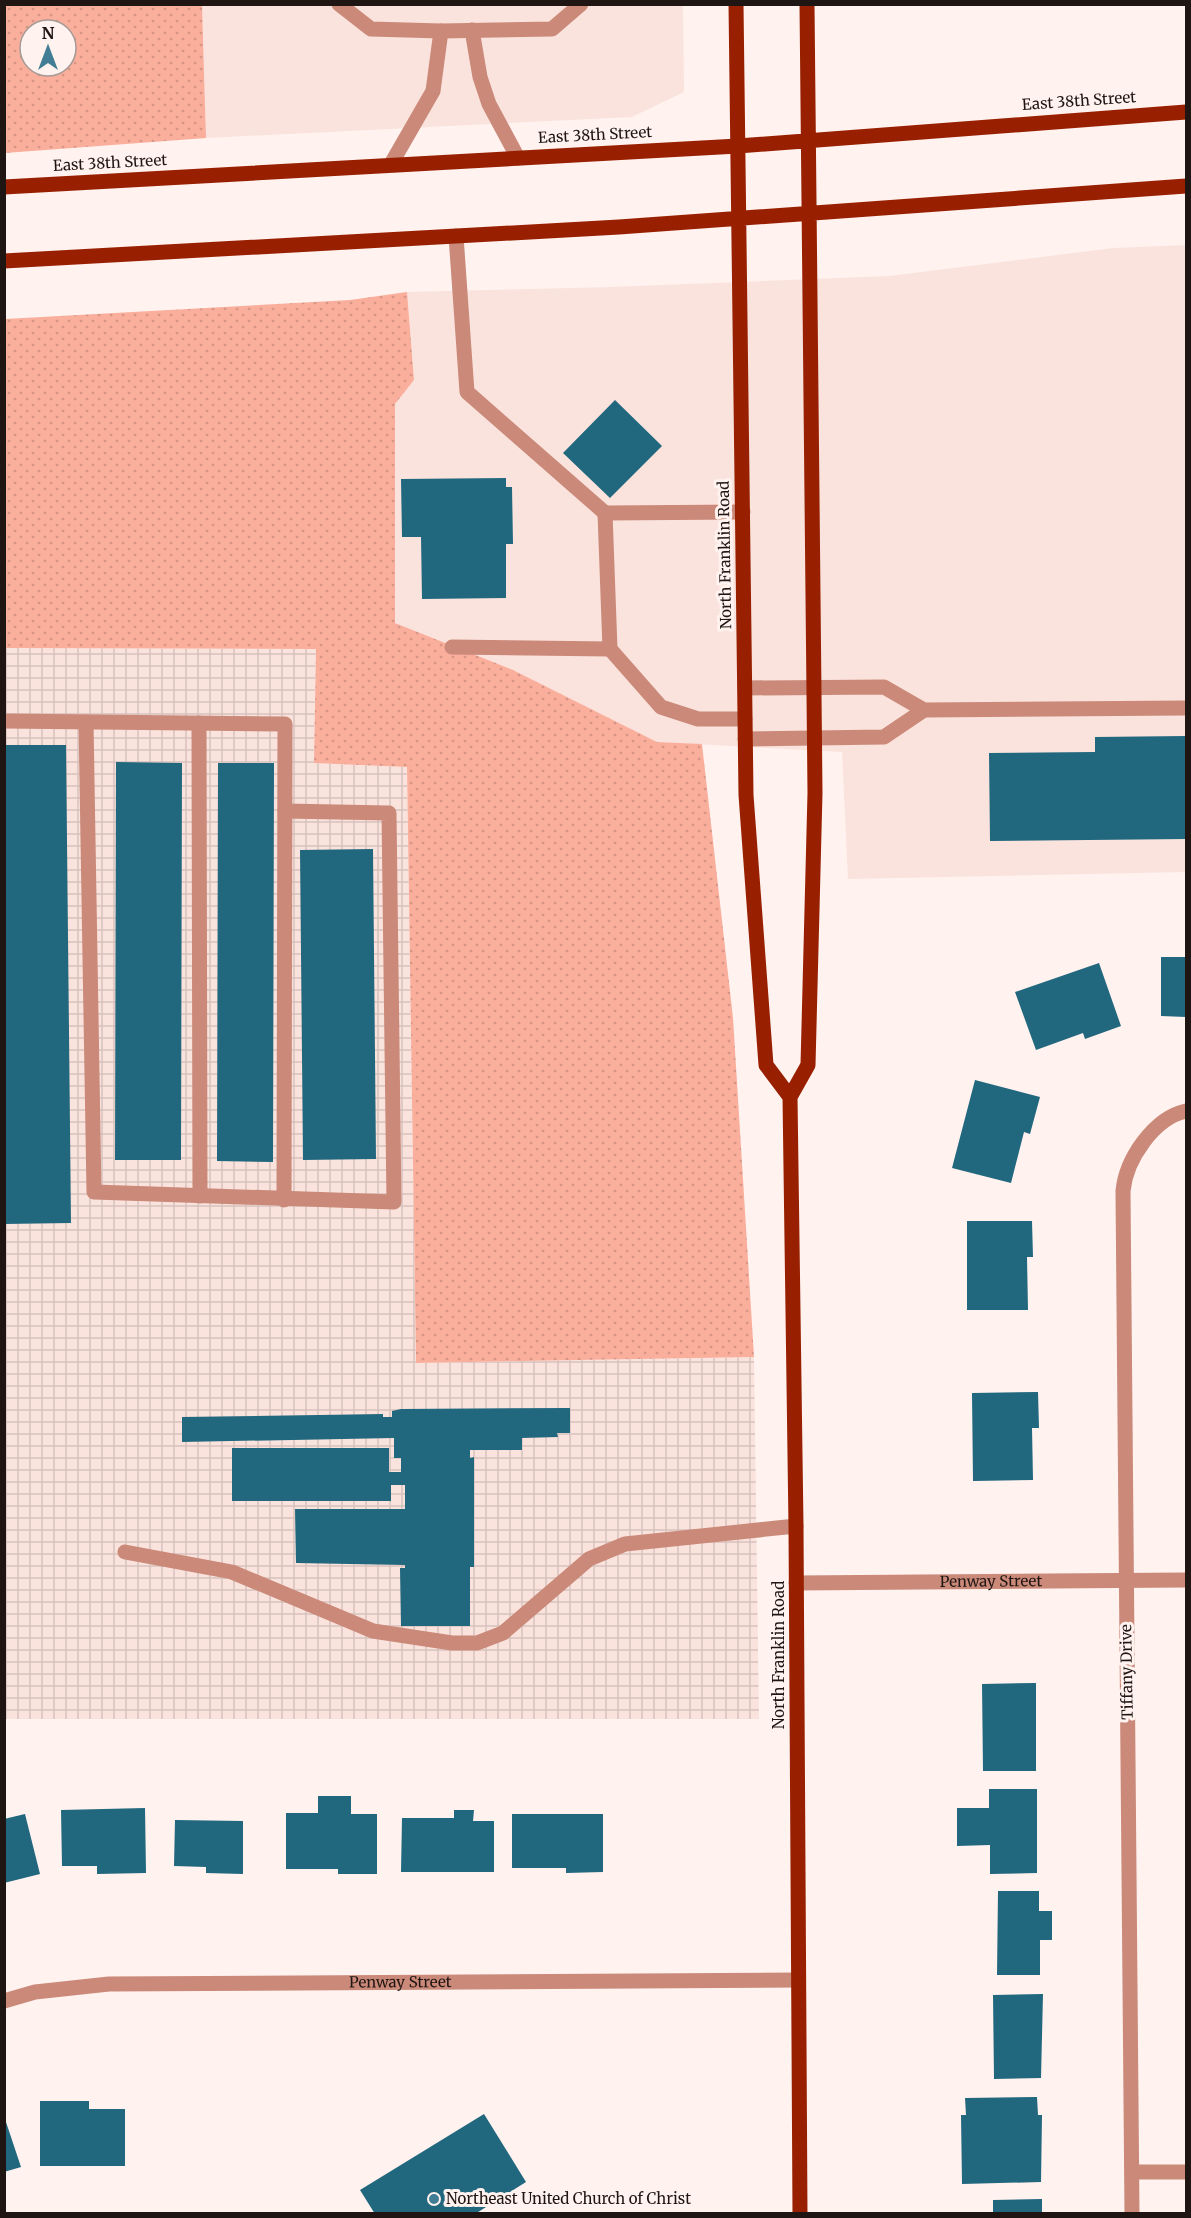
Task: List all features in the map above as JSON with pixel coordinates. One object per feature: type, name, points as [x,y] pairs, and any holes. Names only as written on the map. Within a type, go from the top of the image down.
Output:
[{"type":"main road","name":"North Franklin Road","points":[[736,4],[746,795],[766,1065],[790,1097],[796,1526],[800,2214]]},
{"type":"main road","points":[[790,1097],[808,1065],[813,899],[814,739],[807,4]]},
{"type":"main road","name":"East 38th Street","points":[[4,187],[738,146],[1186,112]]},
{"type":"main road","points":[[4,261],[737,219],[1186,186]]},
{"type":"street","points":[[339,4],[371,29],[441,31],[552,29],[581,4]]},
{"type":"street","points":[[472,30],[480,77],[489,104],[518,158]]},
{"type":"street","points":[[391,165],[433,91],[441,31]]},
{"type":"street","points":[[456,236],[467,392],[605,513],[743,512]]},
{"type":"street","points":[[605,513],[610,649],[661,707],[698,719],[745,719]]},
{"type":"street","points":[[452,647],[610,649]]},
{"type":"street","points":[[745,688],[884,687],[924,710],[1186,708]]},
{"type":"street","points":[[745,739],[884,737],[924,710]]},
{"type":"street","points":[[4,721],[285,724],[284,1200]]},
{"type":"street","points":[[86,722],[94,1192],[394,1202],[389,813],[285,811]]},
{"type":"street","points":[[199,723],[200,1196]]},
{"type":"street","name":"Tiffany Drive","points":[[1132,2214],[1123,1191],[1131,1163],[1147,1137],[1165,1121],[1186,1111]]},
{"type":"street","points":[[125,1552],[232,1572],[374,1631],[452,1643],[477,1643],[503,1633],[589,1559],[625,1544],[796,1526]]},
{"type":"street","name":"Penway Street","points":[[796,1583],[1186,1580]]},
{"type":"street","name":"Penway Street","points":[[4,2001],[34,1992],[110,1984],[798,1980]]},
{"type":"street","points":[[1132,2172],[1186,2172]]},
{"type":"shaded area","points":[[5,4],[202,5],[206,138],[5,153]]},
{"type":"shaded area","points":[[202,5],[683,5],[684,92],[632,117],[206,138]]},
{"type":"shaded area","points":[[1186,245],[1186,872],[848,879],[842,752],[657,742],[513,670],[395,623],[395,404],[414,380],[407,292],[612,287],[889,276],[1113,248]]},
{"type":"shaded area","points":[[407,292],[414,380],[395,404],[395,623],[513,670],[657,742],[702,744],[733,1018],[754,1357],[416,1363],[407,767],[314,763],[316,649],[5,648],[5,319],[350,300]]},
{"type":"shaded area","points":[[5,648],[316,649],[314,763],[407,767],[416,1363],[754,1357],[759,1719],[5,1719]]},
{"type":"building","points":[[615,400],[662,446],[610,498],[563,453]]},
{"type":"building","points":[[506,478],[506,487],[512,487],[513,544],[506,544],[506,598],[422,599],[421,537],[402,537],[401,479]]},
{"type":"building","points":[[1186,736],[1186,839],[990,841],[989,753],[1095,752],[1095,737]]},
{"type":"building","points":[[4,745],[66,745],[71,1223],[4,1224]]},
{"type":"building","points":[[116,762],[182,763],[181,1160],[115,1160]]},
{"type":"building","points":[[218,763],[274,763],[273,1162],[217,1161]]},
{"type":"building","points":[[373,849],[376,1159],[303,1160],[300,850]]},
{"type":"building","points":[[1161,957],[1186,957],[1186,1017],[1161,1016]]},
{"type":"building","points":[[1099,963],[1121,1026],[1085,1039],[1083,1033],[1036,1050],[1015,992]]},
{"type":"building","points":[[975,1080],[1040,1097],[1030,1134],[1024,1132],[1011,1183],[952,1168]]},
{"type":"building","points":[[967,1221],[1032,1221],[1033,1257],[1027,1257],[1028,1310],[967,1310]]},
{"type":"building","points":[[1038,1392],[1039,1428],[1032,1428],[1033,1480],[973,1481],[972,1393]]},
{"type":"building","points":[[570,1408],[570,1433],[557,1433],[558,1437],[522,1438],[522,1450],[470,1450],[470,1458],[474,1457],[474,1567],[470,1567],[470,1626],[401,1626],[400,1568],[405,1568],[405,1565],[296,1563],[295,1509],[405,1509],[405,1485],[391,1485],[391,1501],[232,1501],[232,1448],[389,1448],[389,1472],[401,1472],[401,1458],[394,1458],[394,1438],[182,1442],[182,1417],[383,1414],[383,1417],[392,1417],[392,1411],[401,1409]]},
{"type":"building","points":[[1036,1683],[1036,1771],[983,1771],[982,1684]]},
{"type":"building","points":[[989,1789],[1037,1789],[1037,1873],[990,1874],[990,1845],[957,1846],[957,1808],[989,1808]]},
{"type":"building","points":[[318,1796],[351,1796],[351,1814],[377,1814],[377,1874],[338,1874],[338,1869],[286,1869],[286,1813],[318,1813]]},
{"type":"building","points":[[145,1808],[146,1873],[97,1874],[97,1866],[62,1866],[61,1810]]},
{"type":"building","points":[[454,1810],[474,1810],[473,1821],[494,1821],[494,1872],[401,1872],[402,1818],[454,1818]]},
{"type":"building","points":[[25,1814],[40,1874],[4,1883],[4,1819]]},
{"type":"building","points":[[512,1814],[603,1814],[603,1872],[566,1873],[566,1868],[512,1868]]},
{"type":"building","points":[[175,1820],[243,1821],[243,1874],[206,1873],[206,1867],[174,1866]]},
{"type":"building","points":[[998,1891],[1039,1891],[1039,1911],[1052,1911],[1052,1940],[1040,1940],[1040,1975],[997,1975]]},
{"type":"building","points":[[1043,1994],[1041,2078],[994,2079],[993,1995]]},
{"type":"building","points":[[1037,2097],[1038,2115],[1042,2115],[1041,2182],[962,2184],[961,2115],[966,2115],[965,2098]]},
{"type":"building","points":[[40,2101],[89,2101],[89,2109],[125,2109],[125,2166],[40,2166]]},
{"type":"building","points":[[484,2114],[526,2182],[475,2214],[375,2214],[360,2190]]},
{"type":"building","points":[[4,2116],[21,2167],[4,2172]]},
{"type":"building","points":[[1042,2199],[1042,2214],[993,2214],[993,2200]]},
{"type":"place","name":"Northeast United Church of Christ","points":[[434,2199]]}]
